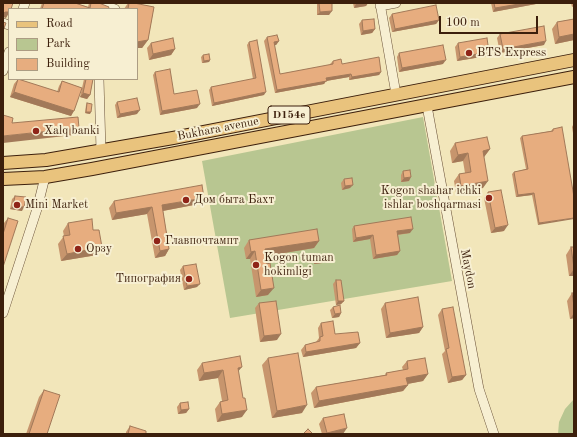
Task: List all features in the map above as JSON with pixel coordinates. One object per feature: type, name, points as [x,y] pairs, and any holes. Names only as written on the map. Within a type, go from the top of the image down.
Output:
[{"type":"main road","name":"Bukhara avenue","points":[[3,162],[46,160],[173,138],[574,60]]},
{"type":"main road","name":"Bukhara avenue","points":[[3,179],[45,177],[574,77]]},
{"type":"main road","points":[[423,89],[427,106]]},
{"type":"main road","points":[[173,138],[175,153]]},
{"type":"street","points":[[97,3],[113,8]]},
{"type":"street","points":[[396,3],[380,5],[396,94]]},
{"type":"street","points":[[3,71],[8,55]]},
{"type":"street","points":[[99,80],[101,150]]},
{"type":"street","name":"Maydon","points":[[427,106],[479,389],[494,434]]},
{"type":"street","points":[[3,313],[26,237],[37,209],[45,177]]},
{"type":"green space","points":[[423,117],[452,281],[230,318],[202,161]]},
{"type":"green space","points":[[574,399],[574,434],[558,434],[559,422],[565,409]]},
{"type":"building","points":[[3,3],[13,3],[11,8],[8,8],[8,12],[3,14]]},
{"type":"building","points":[[44,3],[75,3],[90,8],[42,8]]},
{"type":"building","points":[[91,3],[99,3],[109,7],[90,8]]},
{"type":"building","points":[[129,3],[154,7],[148,40],[138,42],[138,8],[128,8]]},
{"type":"building","points":[[319,3],[332,3],[332,11],[320,12]]},
{"type":"building","points":[[494,3],[525,3],[495,8]]},
{"type":"building","points":[[436,5],[439,20],[395,29],[392,14]]},
{"type":"building","points":[[374,19],[375,29],[363,31],[362,20]]},
{"type":"building","points":[[574,19],[574,34],[559,37],[557,22]]},
{"type":"building","points":[[3,22],[6,23],[3,31]]},
{"type":"building","points":[[544,26],[546,41],[503,49],[500,34]]},
{"type":"building","points":[[277,35],[279,41],[274,42],[280,74],[333,64],[333,61],[341,59],[342,64],[379,57],[381,72],[352,77],[351,74],[326,78],[327,81],[277,90],[267,37]]},
{"type":"building","points":[[173,38],[175,49],[153,54],[151,43]]},
{"type":"building","points":[[487,38],[489,52],[460,57],[458,43]]},
{"type":"building","points":[[257,40],[266,92],[214,103],[211,87],[256,78],[249,42]]},
{"type":"building","points":[[443,45],[446,60],[402,68],[399,53]]},
{"type":"building","points":[[209,54],[210,60],[204,61],[203,55]]},
{"type":"building","points":[[170,69],[174,94],[197,90],[200,104],[162,111],[155,72]]},
{"type":"building","points":[[18,80],[59,92],[62,81],[82,88],[74,111],[14,92]]},
{"type":"building","points":[[86,80],[93,80],[90,95],[83,93]]},
{"type":"building","points":[[137,98],[140,110],[120,114],[117,102]]},
{"type":"building","points":[[87,103],[92,104],[91,112],[86,112]]},
{"type":"building","points":[[3,115],[13,118],[12,123],[78,117],[79,128],[3,136]]},
{"type":"building","points":[[562,127],[574,197],[574,218],[539,223],[534,193],[518,195],[514,172],[528,169],[522,136],[553,131],[553,129]]},
{"type":"building","points":[[487,137],[490,149],[483,151],[488,181],[461,186],[459,174],[471,172],[468,153],[458,155],[455,143]]},
{"type":"building","points":[[410,170],[411,177],[404,178],[403,171]]},
{"type":"building","points":[[352,178],[353,185],[345,186],[344,179]]},
{"type":"building","points":[[202,185],[204,198],[162,205],[169,249],[160,251],[152,207],[116,213],[114,201]]},
{"type":"building","points":[[501,190],[508,225],[495,228],[488,192]]},
{"type":"building","points":[[15,196],[26,197],[24,207],[13,206]]},
{"type":"building","points":[[411,217],[413,229],[397,231],[400,251],[376,255],[373,235],[356,238],[354,226]]},
{"type":"building","points":[[8,218],[18,221],[3,267],[3,234]]},
{"type":"building","name":"Орзу","points":[[92,219],[93,230],[99,230],[102,247],[67,254],[63,236],[70,235],[68,223]]},
{"type":"building","points":[[317,229],[319,241],[265,249],[267,264],[270,263],[274,288],[261,290],[255,251],[251,252],[249,240]]},
{"type":"building","points":[[571,247],[574,247],[574,268]]},
{"type":"building","points":[[322,255],[323,261],[315,262],[315,256]]},
{"type":"building","name":"Типография","points":[[196,264],[200,284],[187,286],[183,266]]},
{"type":"building","points":[[336,280],[341,280],[344,301],[338,301]]},
{"type":"building","points":[[572,293],[574,293],[574,306]]},
{"type":"building","points":[[418,297],[423,327],[390,333],[385,303]]},
{"type":"building","points":[[276,301],[281,334],[264,336],[259,303]]},
{"type":"building","points":[[340,305],[341,313],[335,314],[333,307]]},
{"type":"building","points":[[453,307],[466,375],[452,377],[446,349],[449,348],[442,309]]},
{"type":"building","points":[[333,321],[335,334],[358,332],[360,343],[306,352],[305,345],[320,341],[320,337],[323,336],[321,323]]},
{"type":"building","points":[[298,353],[307,405],[277,411],[268,358]]},
{"type":"building","points":[[240,356],[242,367],[238,368],[243,398],[245,398],[247,410],[222,414],[220,402],[228,400],[223,370],[204,373],[202,363]]},
{"type":"building","points":[[425,358],[428,374],[406,378],[408,385],[319,401],[316,387],[387,375],[386,373],[408,369],[407,361]]},
{"type":"building","points":[[44,390],[60,395],[47,434],[29,434]]},
{"type":"building","points":[[188,402],[189,409],[181,410],[180,403]]},
{"type":"building","points":[[344,414],[347,428],[327,433],[323,418]]},
{"type":"building","points":[[130,426],[146,431],[146,434],[128,434]]},
{"type":"building","points":[[308,429],[313,434],[303,434]]},
{"type":"place","name":"BTS Express","points":[[469,53]]},
{"type":"place","name":"Xalq banki","points":[[36,131]]},
{"type":"place","name":"Kogon shahar ichki ishlar boshqarmasi","points":[[489,198]]},
{"type":"place","name":"Дом быта Бахт","points":[[186,200]]},
{"type":"place","name":"Mini Market","points":[[17,205]]},
{"type":"place","name":"Главпочтампт","points":[[157,241]]},
{"type":"place","name":"Орзу","points":[[78,249]]},
{"type":"place","name":"Kogon tuman hokimligi","points":[[256,265]]},
{"type":"place","name":"Типография","points":[[189,279]]}]
